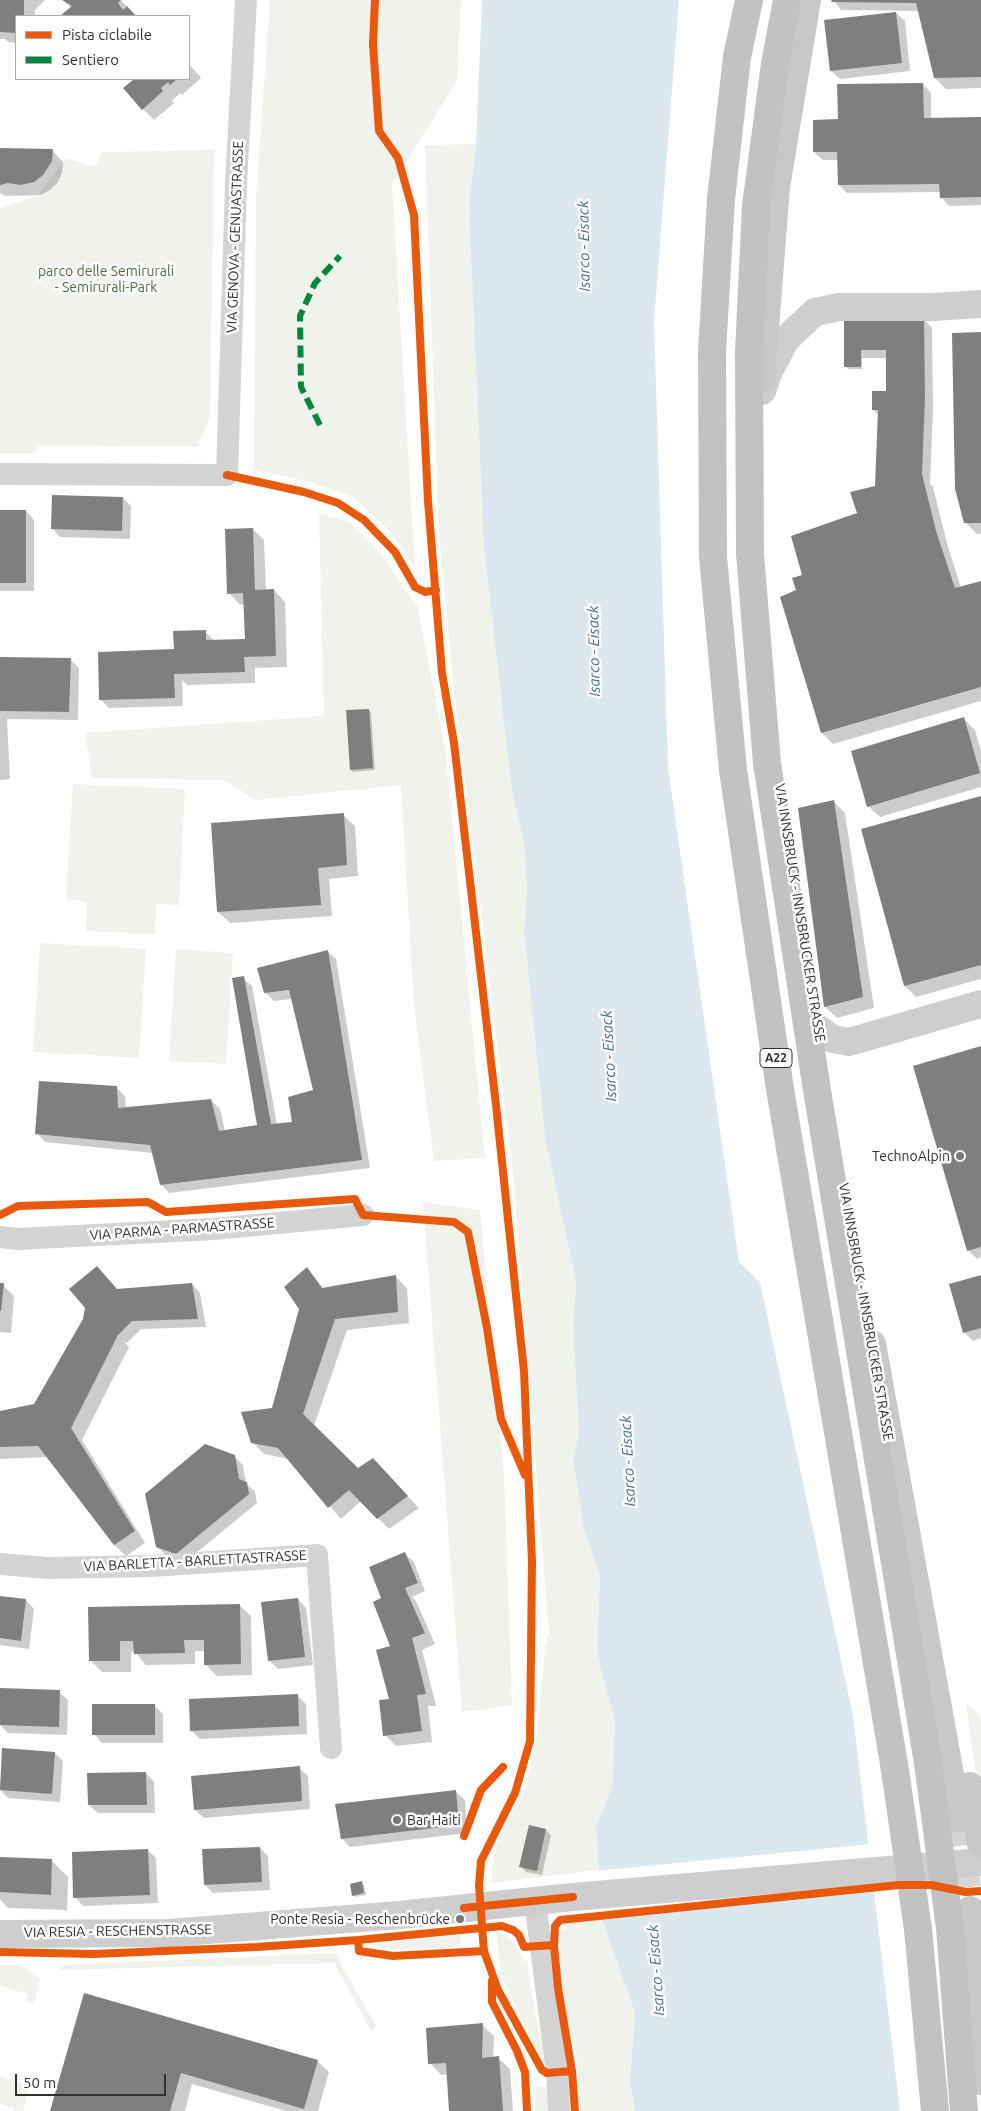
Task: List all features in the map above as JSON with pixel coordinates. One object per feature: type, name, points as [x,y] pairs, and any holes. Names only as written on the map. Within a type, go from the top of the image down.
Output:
[{"type":"highway","name":"A22","points":[[749,0],[737,56],[721,200],[712,352],[713,557],[734,780],[780,1089],[895,1770],[918,1929],[935,2111]]},
{"type":"highway","name":"A22","points":[[786,0],[775,64],[756,206],[748,352],[750,554],[766,753],[817,1090],[928,1763],[950,1928],[964,2111]]},
{"type":"main road","name":"VIA INNSBRUCK - INNSBRUCKER STRASSE","points":[[807,0],[776,187],[760,395],[760,566],[770,717],[830,1110],[958,1818]]},
{"type":"main road","points":[[760,395],[768,373],[786,340],[815,312],[839,307],[934,307],[981,304]]},
{"type":"main road","points":[[817,1028],[833,1039],[849,1042],[981,1004]]},
{"type":"main road","points":[[915,1577],[931,1596],[944,1649],[981,1844]]},
{"type":"main road","points":[[534,1901],[981,1862]]},
{"type":"main road","name":"VIA RESIA - RESCHENSTRASSE","points":[[0,1934],[169,1933],[399,1915],[534,1901]]},
{"type":"main road","points":[[970,1910],[981,2081]]},
{"type":"street","name":"VIA GENOVA - GENUASTRASSE","points":[[0,474],[227,475],[236,200],[246,0]]},
{"type":"street","name":"VIA PARMA - PARMASTRASSE","points":[[0,1237],[18,1239],[214,1229],[363,1215]]},
{"type":"street","name":"VIA BARLETTA - BARLETTASTRASSE","points":[[0,1564],[48,1568],[151,1566],[317,1555],[331,1748]]},
{"type":"street","points":[[534,1901],[557,2072],[559,2111]]},
{"type":"green space","points":[[270,0],[461,0],[457,81],[392,184],[415,568],[389,530],[353,497],[311,482],[254,470],[256,197]]},
{"type":"green space","points":[[476,144],[469,206],[512,791],[524,842],[527,891],[524,931],[545,1138],[576,1281],[573,1329],[579,1432],[573,1460],[584,1529],[600,1576],[597,1654],[615,1721],[612,1787],[596,1826],[599,1870],[491,1883],[494,1851],[507,1820],[524,1792],[536,1744],[545,1647],[549,1634],[514,1182],[454,690],[439,534],[425,145]]},
{"type":"green space","name":"parco delle Semirurali - Semirurali-Park","points":[[214,150],[210,417],[197,447],[37,445],[36,453],[0,453],[0,209],[39,194],[66,158],[95,167],[102,152]]},
{"type":"green space","points":[[319,514],[348,521],[376,548],[417,605],[445,748],[485,1158],[434,1161],[414,1005],[401,785],[256,800],[224,780],[92,778],[85,733],[324,716]]},
{"type":"green space","points":[[73,784],[185,789],[179,905],[156,904],[155,934],[86,931],[87,901],[66,899]]},
{"type":"green space","points":[[40,943],[146,949],[139,1058],[33,1052]]},
{"type":"green space","points":[[176,949],[233,953],[226,1064],[169,1061]]},
{"type":"green space","points":[[423,1202],[480,1210],[504,1477],[512,1705],[462,1712]]},
{"type":"green space","points":[[966,1702],[981,1717],[981,1779],[975,1769]]},
{"type":"green space","points":[[602,1919],[635,2013],[630,2081],[635,2111],[580,2111],[576,2054],[562,1997],[558,1932],[567,1929],[567,1922]]},
{"type":"green space","points":[[496,1931],[508,1937],[516,1946],[524,1961],[528,1961],[529,1978],[545,2061],[539,2056],[501,1974]]},
{"type":"green space","points":[[460,1935],[461,1945],[438,1950],[396,1949],[368,1944]]},
{"type":"green space","points":[[335,1953],[376,2025],[371,2031],[334,1963],[59,1970],[61,1965]]},
{"type":"green space","points":[[0,1965],[21,1965],[40,1979],[34,2004],[26,2001],[28,1994],[0,1986]]},
{"type":"green space","points":[[0,2076],[29,2086],[23,2111],[13,2111],[14,2108],[0,2104]]},
{"type":"green space","points":[[547,2086],[549,2111],[535,2111],[534,2087]]},
{"type":"water","name":"Isarco - Eisack","points":[[482,0],[679,0],[654,321],[668,768],[739,1262],[760,1282],[853,1716],[900,2111],[635,2111],[630,2081],[635,2013],[602,1919],[596,1826],[612,1787],[615,1721],[597,1654],[600,1576],[584,1529],[573,1460],[579,1432],[573,1329],[576,1281],[545,1138],[524,931],[527,891],[524,842],[512,791],[484,546],[469,206],[476,144]]},
{"type":"pier","points":[[871,1844],[876,1892],[599,1919],[596,1871]]},
{"type":"building","points":[[0,0],[24,0],[24,15],[15,15],[15,33],[0,32]]},
{"type":"building","points":[[62,0],[121,0],[118,3],[123,10],[127,6],[135,15],[61,15],[72,6]]},
{"type":"building","points":[[832,0],[981,0],[981,77],[934,78],[916,3],[831,2]]},
{"type":"building","points":[[896,12],[902,63],[830,71],[824,20]]},
{"type":"building","points":[[133,80],[176,80],[170,85],[168,82],[161,88],[163,91],[142,110],[123,88]]},
{"type":"building","points":[[923,83],[924,118],[981,117],[981,197],[940,198],[939,184],[838,185],[837,152],[813,152],[813,120],[838,119],[837,84]]},
{"type":"building","points":[[0,148],[53,149],[52,161],[43,175],[34,182],[20,185],[8,183],[0,185]]},
{"type":"building","points":[[844,318],[924,318],[925,398],[922,474],[936,531],[955,588],[981,581],[981,687],[821,733],[780,597],[796,590],[792,578],[802,575],[791,536],[857,513],[850,492],[875,486],[878,410],[872,410],[872,391],[886,391],[886,350],[861,350],[861,367],[844,367]]},
{"type":"building","points":[[981,332],[981,523],[964,523],[955,489],[952,333]]},
{"type":"building","points":[[52,495],[123,497],[122,531],[51,529]]},
{"type":"building","points":[[0,510],[26,510],[26,583],[0,583]]},
{"type":"building","points":[[253,528],[255,590],[274,589],[276,656],[244,657],[245,672],[174,674],[175,698],[99,700],[98,652],[174,649],[173,631],[206,630],[206,640],[245,639],[243,593],[227,594],[225,529]]},
{"type":"building","points":[[0,657],[71,658],[69,712],[0,711]]},
{"type":"building","points":[[369,709],[373,768],[350,770],[346,710]]},
{"type":"building","points":[[964,717],[980,773],[867,807],[851,751]]},
{"type":"building","points":[[981,796],[981,965],[904,986],[861,829]]},
{"type":"building","points":[[834,800],[863,997],[824,1007],[798,808]]},
{"type":"building","points":[[344,813],[347,865],[318,868],[321,905],[217,912],[211,823]]},
{"type":"building","points":[[328,950],[362,1160],[160,1185],[150,1145],[35,1134],[39,1081],[117,1086],[118,1108],[211,1099],[219,1131],[257,1125],[232,978],[244,976],[271,1124],[292,1122],[288,1097],[313,1090],[289,990],[264,993],[257,968]]},
{"type":"building","name":"TechnoAlpin","points":[[981,1046],[981,1247],[967,1251],[913,1066]]},
{"type":"building","points":[[97,1266],[117,1289],[192,1283],[198,1319],[132,1321],[118,1335],[71,1428],[135,1531],[114,1545],[38,1446],[0,1447],[0,1411],[34,1404],[83,1319],[85,1308],[69,1289]]},
{"type":"building","points":[[307,1267],[322,1288],[396,1275],[398,1312],[335,1319],[303,1414],[358,1468],[373,1458],[408,1496],[377,1519],[349,1490],[328,1508],[278,1448],[251,1443],[241,1412],[272,1408],[299,1309],[284,1287]]},
{"type":"building","points":[[981,1275],[981,1328],[963,1333],[949,1284]]},
{"type":"building","points":[[0,1283],[4,1283],[1,1311],[0,1311]]},
{"type":"building","points":[[205,1444],[235,1455],[239,1479],[247,1482],[249,1494],[176,1554],[156,1547],[145,1494]]},
{"type":"building","points":[[405,1552],[418,1583],[405,1588],[425,1633],[412,1638],[426,1694],[417,1695],[422,1731],[383,1736],[379,1700],[389,1699],[376,1650],[390,1646],[373,1602],[381,1598],[369,1567]]},
{"type":"building","points":[[0,1596],[26,1599],[21,1641],[0,1638]]},
{"type":"building","points":[[298,1598],[305,1657],[268,1661],[261,1602]]},
{"type":"building","points":[[240,1604],[241,1664],[204,1665],[204,1640],[184,1640],[185,1653],[134,1654],[133,1641],[120,1641],[120,1661],[89,1661],[88,1607]]},
{"type":"building","points":[[0,1688],[60,1690],[59,1727],[0,1725]]},
{"type":"building","points":[[298,1694],[299,1726],[190,1731],[189,1699]]},
{"type":"building","points":[[92,1704],[155,1704],[155,1735],[92,1735]]},
{"type":"building","points":[[2,1748],[55,1752],[52,1794],[0,1790]]},
{"type":"building","points":[[300,1766],[302,1801],[194,1810],[191,1776]]},
{"type":"building","points":[[146,1772],[147,1805],[88,1805],[87,1773]]},
{"type":"building","points":[[456,1790],[459,1825],[341,1839],[335,1804]]},
{"type":"building","points":[[529,1825],[546,1829],[537,1871],[519,1867]]},
{"type":"building","points":[[260,1847],[262,1882],[204,1885],[202,1849]]},
{"type":"building","points":[[148,1849],[150,1895],[73,1898],[72,1852]]},
{"type":"building","points":[[0,1857],[52,1859],[51,1895],[0,1892]]},
{"type":"building","points":[[362,1881],[364,1893],[352,1896],[350,1884]]},
{"type":"building","points":[[84,1993],[318,2060],[304,2109],[181,2073],[170,2111],[50,2111]]},
{"type":"building","points":[[483,2023],[482,2058],[499,2056],[503,2111],[449,2111],[446,2063],[428,2064],[426,2028]]},
{"type":"tunnel","points":[[958,1818],[970,1910]]},
{"type":"marked path","points":[[320,425],[301,387],[300,316],[315,283],[340,256]]},
{"type":"cycle path","points":[[375,0],[373,44],[379,131],[398,158],[414,215],[428,501],[442,673],[454,743],[496,1105],[524,1371],[532,1562],[530,1741],[515,1793],[481,1861],[479,1885],[484,1951],[498,1990],[542,2070],[547,2073],[572,2071]]},
{"type":"cycle path","points":[[227,475],[304,492],[338,503],[364,520],[395,552],[415,587],[425,592],[436,590]]},
{"type":"cycle path","points":[[0,1215],[18,1206],[148,1202],[166,1212],[355,1199],[363,1215],[454,1222],[468,1232],[487,1328],[501,1419],[525,1475]]},
{"type":"cycle path","points":[[464,1836],[481,1790],[503,1767]]},
{"type":"cycle path","points":[[575,2111],[572,2071],[558,1988],[554,1945],[555,1926],[560,1920],[899,1885],[931,1885],[966,1892],[981,1891]]},
{"type":"cycle path","points":[[464,1908],[573,1897]]},
{"type":"cycle path","points":[[0,1952],[94,1954],[257,1947],[358,1940],[502,1926],[513,1930],[519,1935],[524,1947],[554,1945]]},
{"type":"cycle path","points":[[358,1940],[359,1951],[393,1956],[484,1951]]},
{"type":"cycle path","points":[[492,1981],[492,2002],[517,2051],[525,2072],[527,2111]]},
{"type":"place","name":"TechnoAlpin","points":[[960,1156]]},
{"type":"place","name":"Bar Haiti","points":[[397,1820]]},
{"type":"place","name":"Ponte Resia - Reschenbrücke","points":[[460,1919]]}]
